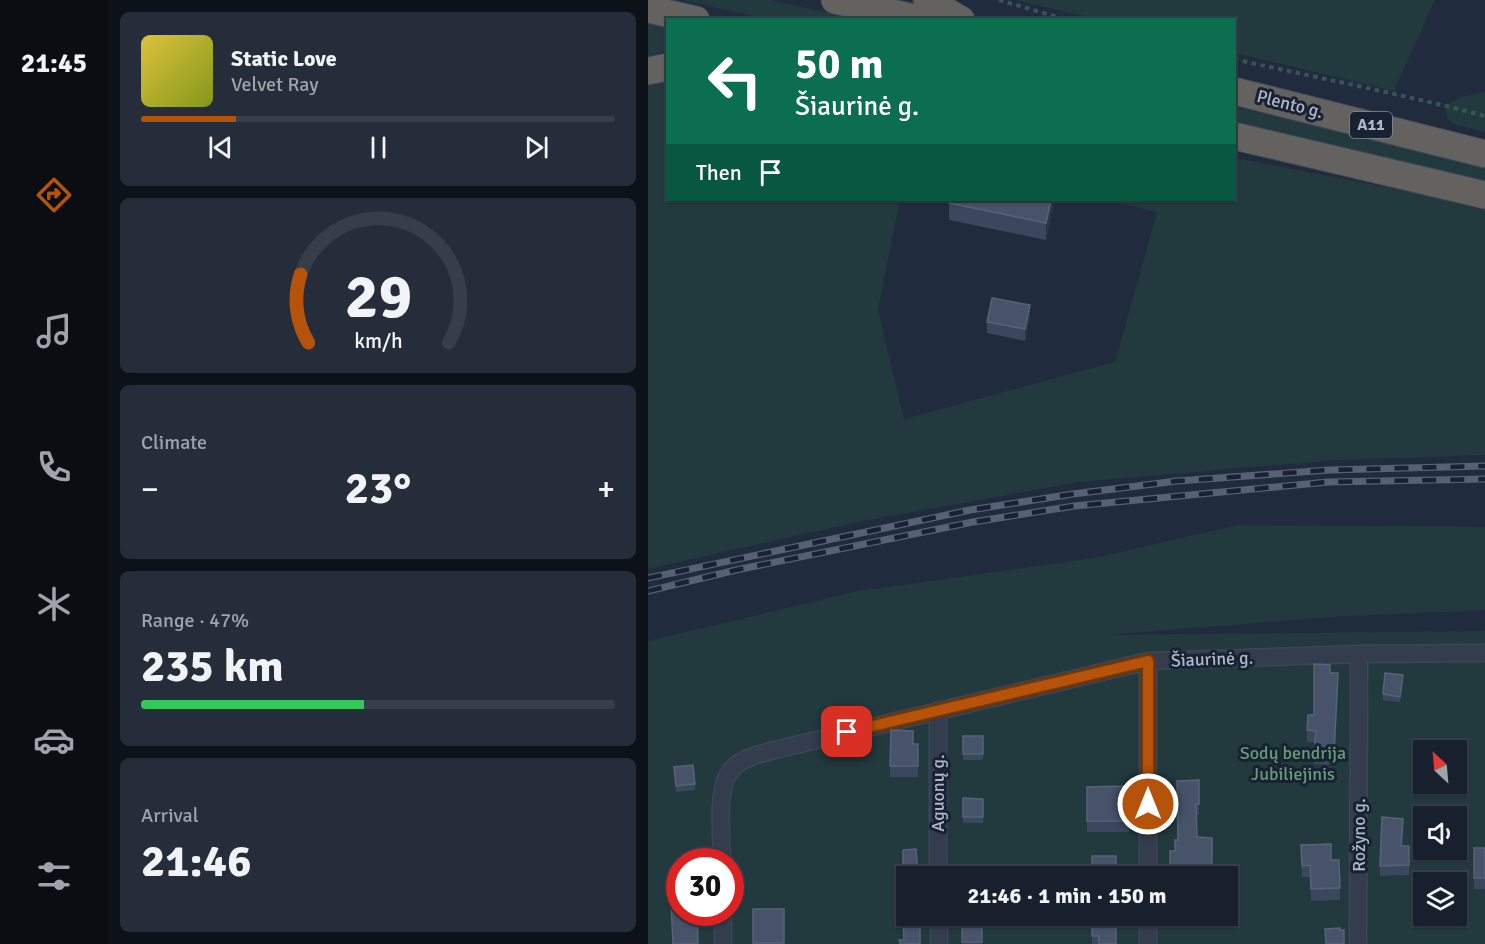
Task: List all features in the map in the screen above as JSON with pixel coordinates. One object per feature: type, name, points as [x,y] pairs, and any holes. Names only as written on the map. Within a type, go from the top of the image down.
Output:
[{"type":"highway","points":[[835,0],[914,18]]},
{"type":"highway","points":[[927,0],[958,18]]},
{"type":"highway","points":[[648,9],[687,18]]},
{"type":"highway","points":[[648,71],[666,67]]},
{"type":"highway","name":"Plento g.","points":[[1236,92],[1485,154]]},
{"type":"highway","name":"A11","points":[[1236,136],[1485,195]]},
{"type":"street","name":"Šiaurinė g.","points":[[722,848],[721,796],[724,782],[732,768],[752,757],[938,710],[1148,661],[1359,654],[1485,653]]},
{"type":"street","name":"Rožyno g.","points":[[1359,654],[1359,944]]},
{"type":"street","points":[[1148,661],[1148,866]]},
{"type":"street","name":"Aguonų g.","points":[[938,710],[939,866]]},
{"type":"street","points":[[723,926],[723,944]]},
{"type":"street","points":[[939,926],[939,944]]},
{"type":"street","points":[[1148,926],[1148,944]]},
{"type":"path","points":[[999,0],[1060,18]]},
{"type":"path","points":[[1236,58],[1378,92],[1425,100],[1485,116]]},
{"type":"green space","points":[[682,0],[770,0],[852,18],[763,18]]},
{"type":"green space","points":[[1015,0],[1435,0],[1394,91],[1236,53],[1236,18],[1092,18]]},
{"type":"green space","points":[[648,24],[666,28],[666,51],[648,56]]},
{"type":"green space","points":[[666,77],[666,201],[900,201],[878,310],[904,419],[1115,362],[1157,212],[1109,201],[1236,201],[1236,158],[1485,206],[1485,455],[1336,460],[1078,482],[863,521],[648,569],[648,82]]},
{"type":"green space","points":[[1485,92],[1485,132],[1454,124],[1447,118],[1448,104],[1460,97]]},
{"type":"green space","points":[[1236,107],[1485,167],[1485,184],[1236,127]]},
{"type":"green space","name":"Sodų bendrija Jubiliejinis","points":[[1238,525],[1485,527],[1485,610],[1331,617],[1108,635],[1485,631],[1485,944],[648,944],[648,641],[858,591],[1094,558]]},
{"type":"building","points":[[950,201],[1051,201],[1046,223],[949,203]]},
{"type":"building","points":[[992,298],[1030,305],[1025,329],[987,322]]},
{"type":"building","points":[[1314,664],[1330,665],[1330,673],[1338,673],[1334,754],[1314,752],[1316,731],[1307,730],[1308,715],[1314,715]]},
{"type":"building","points":[[1385,673],[1403,675],[1400,697],[1383,694]]},
{"type":"building","points":[[891,730],[913,731],[913,744],[918,744],[918,766],[890,766]]},
{"type":"building","points":[[963,736],[983,736],[983,754],[963,754]]},
{"type":"building","points":[[693,765],[695,784],[676,786],[674,767]]},
{"type":"building","points":[[1199,780],[1199,804],[1196,804],[1197,837],[1212,838],[1212,865],[1170,866],[1170,851],[1175,851],[1175,840],[1178,840],[1177,781]]},
{"type":"building","points":[[1129,786],[1129,821],[1087,821],[1087,787]]},
{"type":"building","points":[[963,798],[983,799],[983,817],[963,817]]},
{"type":"building","points":[[1382,817],[1403,819],[1401,846],[1409,846],[1409,865],[1380,866]]},
{"type":"building","points":[[1331,844],[1331,860],[1339,860],[1340,888],[1311,889],[1310,865],[1302,866],[1301,845]]},
{"type":"building","points":[[1474,848],[1485,848],[1485,878],[1474,878]]},
{"type":"building","points":[[916,849],[917,866],[903,866],[903,850]]},
{"type":"building","points":[[1092,856],[1116,856],[1116,866],[1092,866]]},
{"type":"building","points":[[753,909],[784,909],[784,943],[753,943]]},
{"type":"building","points":[[672,926],[697,926],[698,944],[673,944]]},
{"type":"building","points":[[903,926],[920,926],[920,944],[900,944],[899,940],[904,940]]},
{"type":"building","points":[[962,926],[982,926],[982,942],[962,942]]},
{"type":"building","points":[[1092,926],[1116,926],[1116,944],[1099,944],[1099,936],[1092,936]]},
{"type":"building","points":[[1325,929],[1344,930],[1344,944],[1326,944]]},
{"type":"railway","points":[[648,578],[970,510],[1073,494],[1177,481],[1329,470],[1485,466]]},
{"type":"railway","points":[[648,591],[736,570],[973,522],[1074,506],[1328,482],[1485,479]]},
{"type":"route","points":[[847,732],[1148,661],[1148,804]]}]
